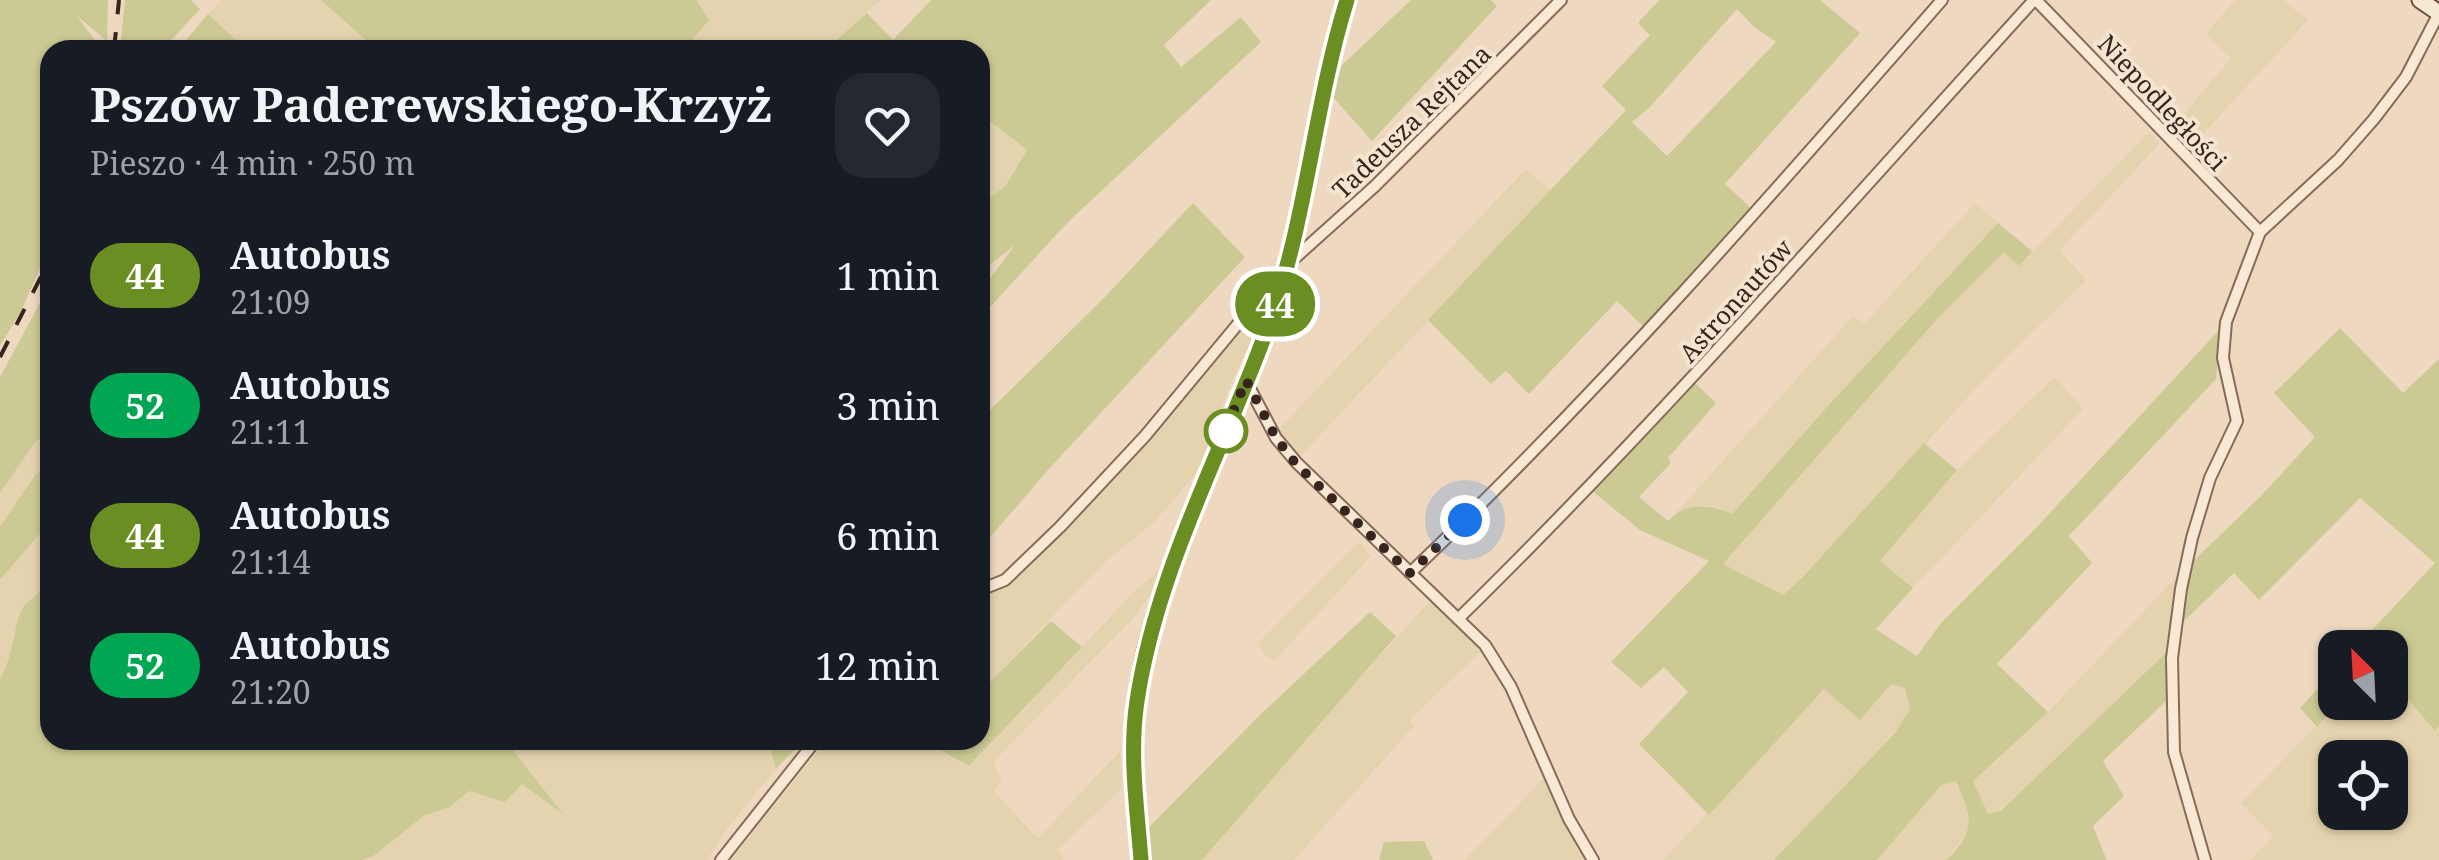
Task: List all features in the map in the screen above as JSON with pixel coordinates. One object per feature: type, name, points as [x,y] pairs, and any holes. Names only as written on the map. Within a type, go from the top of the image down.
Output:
[{"type":"street","points":[[1141,860],[1134,764],[1136,706],[1146,648],[1176,556],[1270,323],[1346,0]]},
{"type":"street","name":"Tadeusza Rejtana","points":[[990,586],[1004,580],[1109,476],[1286,266],[1374,186],[1561,0]]},
{"type":"street","points":[[1410,573],[1493,494],[1700,276],[1942,0]]},
{"type":"street","name":"Niepodległości","points":[[2035,0],[2260,232]]},
{"type":"street","name":"Astronautów","points":[[1458,619],[1564,516],[1691,380],[2035,0]]},
{"type":"street","points":[[2205,860],[2174,752],[2172,658],[2180,589],[2192,538],[2210,478],[2237,421],[2223,358],[2226,322],[2260,232],[2338,160],[2406,77],[2439,13],[2420,0]]},
{"type":"street","points":[[1246,380],[1276,438],[1296,464],[1485,645],[1511,686],[1569,819],[1594,860]]},
{"type":"street","points":[[721,860],[808,750]]},
{"type":"shaded area","points":[[0,0],[108,0],[107,40],[77,16],[95,40],[40,40],[40,268],[0,346]]},
{"type":"shaded area","points":[[125,0],[191,0],[200,9],[171,40],[121,40]]},
{"type":"shaded area","points":[[222,0],[321,0],[366,40],[236,40],[208,14]]},
{"type":"shaded area","points":[[321,0],[696,0],[709,20],[693,40],[366,40]]},
{"type":"shaded area","points":[[696,0],[881,0],[836,40],[692,40],[709,20]]},
{"type":"shaded area","points":[[931,0],[1211,0],[1164,45],[1181,67],[1241,17],[1261,42],[1067,223],[990,307],[990,279],[1015,245],[990,265],[990,198],[1006,185],[1027,150],[990,121],[990,40],[893,40]]},
{"type":"shaded area","points":[[1411,0],[1491,0],[1497,6],[1372,141],[1332,96],[1341,66]]},
{"type":"shaded area","points":[[1659,0],[1820,0],[1860,33],[1725,184],[1751,208],[1644,327],[1617,301],[1529,394],[1506,371],[1491,384],[1428,320],[1626,110],[1602,86],[1650,35],[1638,23]],"holes":[[[1737,9],[1776,42],[1667,156],[1632,122]]]},
{"type":"shaded area","points":[[2235,0],[2283,0],[2308,20],[2189,149],[2172,129],[2231,58],[2206,34]]},
{"type":"shaded area","points":[[867,13],[893,40],[836,40]]},
{"type":"shaded area","points":[[208,14],[236,40],[186,40]]},
{"type":"shaded area","points":[[990,121],[1028,150],[1006,185],[990,198]]},
{"type":"shaded area","points":[[2149,132],[2160,143],[2059,251],[2087,280],[1988,375],[1806,575],[1783,595],[1723,564],[1938,318],[2004,251],[2019,265]]},
{"type":"shaded area","points":[[1526,169],[1551,191],[1299,457],[1277,431]]},
{"type":"shaded area","points":[[1193,203],[1245,257],[990,537],[990,410]]},
{"type":"shaded area","points":[[1975,203],[1998,223],[1731,515],[1715,506],[1702,505],[1676,513],[1853,316],[1864,324]]},
{"type":"shaded area","points":[[1998,223],[2032,251],[2019,266],[2004,252],[1938,318],[1723,564],[1783,595],[1924,443],[1957,470],[1880,561],[1913,588],[1876,629],[1917,656],[1941,623],[2036,528],[2221,328],[2216,379],[2069,536],[2092,563],[1997,664],[2048,712],[1973,781],[1988,814],[2001,811],[2169,650],[2166,701],[2103,761],[2124,796],[2093,826],[2107,860],[1947,860],[1963,840],[1969,822],[1956,781],[1942,784],[1877,860],[1774,860],[1895,733],[1910,709],[1905,688],[1891,684],[1860,720],[1824,689],[1709,815],[1639,744],[1688,692],[1664,667],[1641,688],[1611,662],[1709,561],[1640,530],[1592,491],[1694,382],[1716,403],[1668,458],[1671,463],[1639,497],[1668,521],[1682,510],[1698,506],[1732,514]]},
{"type":"shaded area","points":[[40,303],[40,439],[0,493],[0,377]]},
{"type":"shaded area","points":[[1257,307],[1266,313],[1232,380],[1199,471],[1153,523],[1106,561],[990,682],[990,593],[1011,584],[1114,480]]},
{"type":"shaded area","points":[[2340,328],[2403,393],[2439,359],[2439,726],[2435,731],[2408,699],[2408,630],[2372,630],[2435,563],[2360,498],[2259,600],[2234,573],[2182,623],[2190,564],[2315,437],[2274,393]]},
{"type":"shaded area","points":[[2055,377],[2083,409],[1913,588],[1880,561],[1957,470]]},
{"type":"shaded area","points":[[40,439],[40,471],[0,527],[0,493]]},
{"type":"shaded area","points":[[40,471],[40,533],[0,580],[0,527]]},
{"type":"shaded area","points":[[40,532],[40,594],[22,608],[11,660],[0,679],[0,580]]},
{"type":"shaded area","points":[[1359,542],[1371,556],[1275,660],[1266,656],[1258,643]]},
{"type":"shaded area","points":[[1164,565],[1153,591],[1136,615],[996,759],[1002,781],[993,791],[1038,838],[1120,751],[1122,788],[1058,850],[1064,860],[731,860],[819,750],[941,750],[970,766],[985,750],[990,750],[990,745]]},
{"type":"shaded area","points":[[2178,575],[2169,650],[2001,812],[1988,814],[1972,781],[2048,712]]},
{"type":"shaded area","points":[[40,592],[40,750],[513,750],[563,814],[522,784],[505,802],[469,791],[450,807],[425,815],[372,857],[361,860],[0,860],[0,679],[21,611]]},
{"type":"shaded area","points":[[1432,599],[1482,650],[1409,720],[1414,726],[1294,860],[1202,860],[1314,728]]},
{"type":"shaded area","points":[[1370,612],[1396,636],[1202,860],[1150,860],[1147,829]]},
{"type":"shaded area","points":[[1051,621],[1082,647],[990,744],[990,682]]},
{"type":"shaded area","points":[[1891,684],[1905,688],[1910,709],[1895,733],[1774,860],[1663,860],[1825,689]]},
{"type":"shaded area","points":[[2318,688],[2318,720],[2323,720],[2317,727],[2300,708]]},
{"type":"shaded area","points":[[2408,699],[2435,731],[2439,726],[2439,860],[2250,860],[2274,837],[2241,803],[2322,720],[2408,720]]},
{"type":"shaded area","points":[[513,750],[771,750],[776,769],[707,860],[361,860],[372,857],[425,815],[450,807],[469,791],[505,802],[522,783],[559,810]]},
{"type":"shaded area","points":[[771,750],[794,750],[776,769]]},
{"type":"shaded area","points":[[940,750],[984,750],[969,766]]},
{"type":"shaded area","points":[[1545,777],[1587,860],[1465,860]]},
{"type":"shaded area","points":[[1956,780],[1971,814],[1969,830],[1947,860],[1877,860],[1942,783]]},
{"type":"shaded area","points":[[1424,841],[1433,860],[1379,860],[1384,842]]},
{"type":"railway","points":[[115,40],[119,0]]},
{"type":"railway","points":[[0,357],[40,279]]},
{"type":"bus line","name":"44","points":[[1141,860],[1134,764],[1136,706],[1146,648],[1176,556],[1270,323],[1286,266],[1334,40],[1347,0]]},
{"type":"route","points":[[1226,431],[1223,437],[1246,380],[1276,438],[1296,464],[1410,573],[1465,520]]}]
